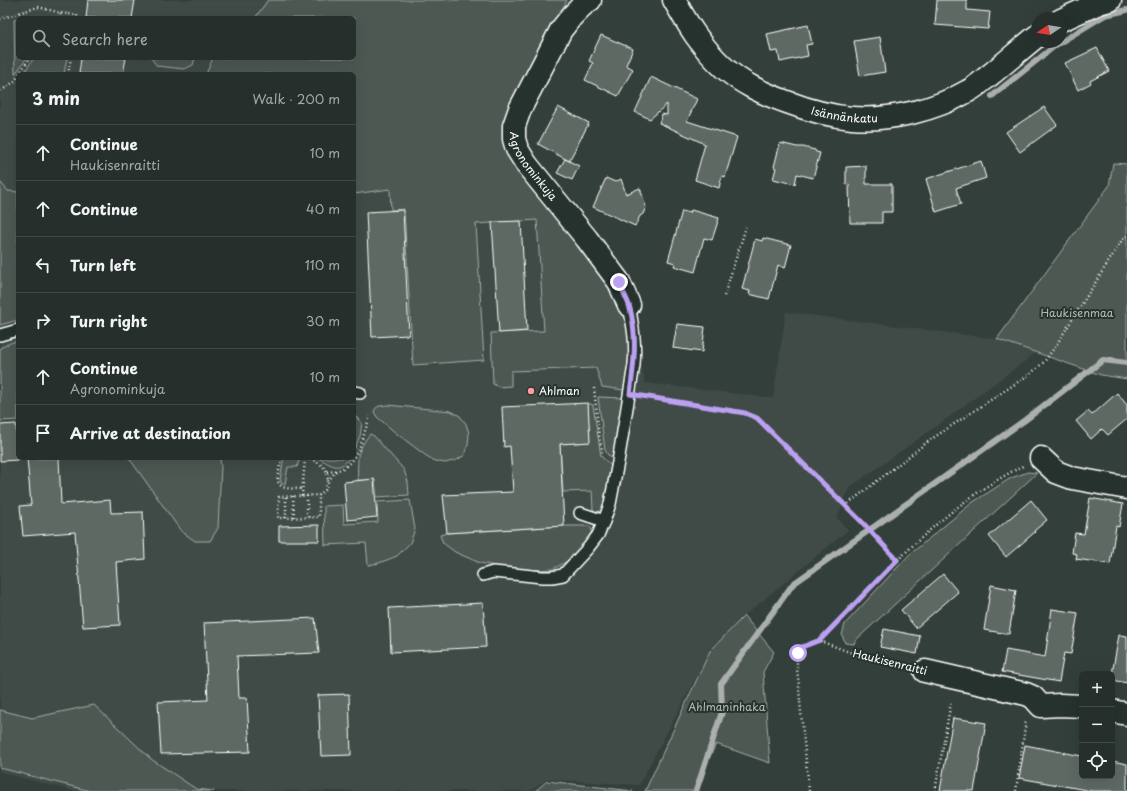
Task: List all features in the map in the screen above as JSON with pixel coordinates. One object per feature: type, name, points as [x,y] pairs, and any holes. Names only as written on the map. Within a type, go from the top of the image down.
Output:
[{"type":"street","name":"Agronominkuja","points":[[590,0],[572,16],[561,30],[520,109],[514,126],[514,139],[517,149],[527,165],[587,239],[619,282],[629,305]]},
{"type":"street","name":"Isännänkatu","points":[[674,0],[696,37],[722,66],[756,91],[801,107],[827,114],[852,118],[889,117],[910,114],[938,105],[968,91],[1031,41]]},
{"type":"street","points":[[1067,17],[1099,3],[1110,0]]},
{"type":"street","points":[[1041,458],[1056,472],[1072,478],[1127,488]]},
{"type":"street","name":"Haukisenraitti","points":[[925,671],[1026,694],[1033,697],[1034,712]]},
{"type":"street","points":[[1034,712],[1060,704],[1079,706]]},
{"type":"street","points":[[1115,712],[1127,714]]},
{"type":"lane","points":[[483,575],[493,572],[504,572],[542,577],[563,575],[598,535],[610,504],[630,394],[635,350],[634,331],[629,305]]},
{"type":"lane","points":[[0,335],[16,331]]},
{"type":"lane","points":[[580,513],[604,521]]},
{"type":"path","points":[[0,19],[38,7],[77,16]]},
{"type":"path","points":[[21,72],[29,60]]},
{"type":"path","points":[[68,72],[71,60]]},
{"type":"path","points":[[1,91],[16,80]]},
{"type":"path","points":[[724,296],[746,227]]},
{"type":"path","points":[[845,506],[930,440],[1030,374],[1044,362],[1062,337],[1122,240],[1127,236]]},
{"type":"path","points":[[594,388],[599,435],[603,455],[617,468]]},
{"type":"path","points":[[630,394],[745,413],[757,418],[862,522],[897,560]]},
{"type":"path","points":[[356,454],[370,416]]},
{"type":"path","points":[[810,791],[797,660],[798,653],[802,647],[820,640],[897,560],[956,508],[1007,474],[1041,458]]},
{"type":"path","points":[[280,460],[277,478],[279,485],[282,487],[303,489]]},
{"type":"path","points":[[302,496],[305,460]]},
{"type":"path","points":[[312,460],[323,466],[327,472],[328,481]]},
{"type":"path","points":[[327,472],[337,471],[344,468],[351,460]]},
{"type":"path","points":[[319,496],[319,517],[278,518],[279,497],[319,496],[325,490],[328,481],[337,471]]},
{"type":"path","points":[[293,496],[294,518]]},
{"type":"path","points":[[307,496],[307,518]]},
{"type":"path","points":[[286,497],[286,518]]},
{"type":"path","name":"Haukisenraitti","points":[[820,640],[860,656],[925,671]]},
{"type":"path","points":[[935,791],[951,702]]},
{"type":"path","points":[[1016,791],[1034,712]]},
{"type":"shaded area","name":"Ahlman","points":[[0,0],[567,0],[509,113],[505,126],[626,290],[645,383],[773,398],[786,312],[997,339],[1036,353],[849,488],[837,518],[848,530],[744,616],[710,651],[639,785],[547,779],[530,791],[74,791],[0,772]]},
{"type":"green space","points":[[268,0],[567,0],[509,113],[505,126],[604,274],[622,306],[630,328],[630,349],[624,390],[602,387],[596,368],[511,371],[511,386],[499,387],[493,384],[491,333],[544,331],[537,220],[476,224],[484,360],[413,365],[404,209],[391,210],[390,189],[356,194],[356,72],[207,72],[212,60],[356,60],[356,16],[256,16]]},
{"type":"green space","points":[[16,19],[16,60],[26,60],[15,74],[14,20]]},
{"type":"green space","points":[[33,60],[67,60],[64,72],[24,72]]},
{"type":"green space","points":[[152,60],[194,60],[193,65],[184,69],[157,66]]},
{"type":"green space","name":"Haukisenmaa","points":[[1113,163],[1127,164],[1127,379],[1101,375],[997,339],[1109,186]]},
{"type":"green space","points":[[1,183],[8,191],[16,192],[16,321],[0,325]]},
{"type":"green space","points":[[16,342],[16,420],[0,421],[0,348]]},
{"type":"green space","points":[[598,397],[624,398],[617,455],[612,457],[608,455],[605,450]]},
{"type":"green space","points":[[588,403],[593,405],[601,456],[611,466],[602,510],[597,512],[593,510],[592,491],[563,492],[560,444],[589,442]]},
{"type":"green space","points":[[387,405],[451,411],[460,416],[466,424],[469,433],[465,455],[457,460],[445,463],[435,461],[425,455],[377,417],[374,412],[376,408]]},
{"type":"green space","points":[[356,417],[362,423],[360,436],[356,445]]},
{"type":"green space","points":[[370,434],[374,436],[404,470],[408,482],[409,495],[377,497],[375,480],[358,480],[358,455],[362,445]]},
{"type":"green space","points":[[130,460],[220,460],[218,528],[210,541],[195,541],[181,531]]},
{"type":"green space","points":[[283,460],[299,460],[297,467],[288,467],[285,484],[282,484],[280,480]]},
{"type":"green space","points":[[321,460],[348,460],[337,466]]},
{"type":"green space","points":[[1028,472],[1037,473],[855,641],[854,644],[845,643],[842,635],[845,624],[909,555],[973,502],[1011,478]]},
{"type":"green space","points":[[410,500],[415,529],[410,543],[397,556],[379,563],[368,565],[366,543],[325,545],[324,506],[343,505],[344,524],[378,522],[377,502]]},
{"type":"green space","points":[[564,526],[589,526],[592,530],[588,539],[571,559],[553,569],[520,571],[480,563],[455,552],[443,543],[440,535],[447,533]]},
{"type":"green space","name":"Ahlmaninhaka","points":[[744,616],[774,652],[763,672],[770,763],[716,744],[694,791],[645,791],[710,651]]},
{"type":"green space","points":[[94,705],[151,759],[196,789],[214,791],[90,791],[0,768],[0,710],[32,718]]},
{"type":"green space","points":[[547,781],[633,791],[535,791]]},
{"type":"building","points":[[88,0],[135,0],[132,16],[86,16]]},
{"type":"building","points":[[937,0],[967,0],[967,10],[990,12],[988,29],[935,25]]},
{"type":"building","points":[[808,25],[812,44],[806,45],[808,56],[780,62],[778,51],[771,52],[767,34]]},
{"type":"building","points":[[601,35],[633,49],[626,65],[633,69],[618,96],[585,80],[593,63],[589,61]]},
{"type":"building","points":[[880,37],[885,72],[860,76],[854,41]]},
{"type":"building","points":[[1097,48],[1109,71],[1090,81],[1091,83],[1078,90],[1065,63]]},
{"type":"building","points":[[81,60],[126,60],[123,72],[79,72]]},
{"type":"building","points":[[651,77],[697,99],[687,121],[737,137],[725,177],[722,176],[719,188],[695,180],[705,144],[659,123],[662,114],[667,115],[667,104],[650,119],[635,112]]},
{"type":"building","points":[[558,107],[589,123],[569,161],[538,144]]},
{"type":"building","points":[[1044,107],[1057,125],[1020,152],[1006,132]]},
{"type":"building","points":[[780,143],[815,150],[816,152],[820,153],[813,178],[797,174],[795,184],[773,179],[776,168],[774,167]]},
{"type":"building","points":[[565,159],[579,166],[572,180],[557,173]]},
{"type":"building","points":[[981,161],[986,178],[956,188],[961,204],[936,212],[926,179]]},
{"type":"building","points":[[866,166],[866,184],[892,184],[892,212],[882,212],[882,223],[850,223],[849,184],[846,185],[846,167]]},
{"type":"building","points":[[606,178],[615,182],[621,179],[626,194],[640,188],[646,207],[635,226],[593,207]]},
{"type":"building","points":[[403,210],[409,335],[372,337],[366,212]]},
{"type":"building","points":[[691,210],[719,218],[712,240],[704,238],[695,272],[674,266],[675,263],[668,261],[682,211],[690,213]]},
{"type":"building","points":[[521,221],[527,331],[499,333],[492,222]]},
{"type":"building","points":[[763,238],[791,245],[785,268],[778,265],[769,299],[749,294],[750,291],[742,289],[755,239],[762,241]]},
{"type":"building","points":[[677,324],[705,327],[702,352],[673,348]]},
{"type":"building","points":[[1117,393],[1127,405],[1127,419],[1108,435],[1102,429],[1091,439],[1076,421],[1088,411],[1092,415]]},
{"type":"building","points":[[588,403],[590,442],[560,444],[564,526],[447,533],[443,495],[513,492],[510,446],[504,447],[502,407]]},
{"type":"building","points":[[16,424],[16,460],[19,460],[0,461],[0,425]]},
{"type":"building","points":[[27,460],[59,460],[61,504],[110,500],[111,513],[143,512],[145,559],[116,562],[120,625],[83,627],[75,532],[23,536],[20,506],[31,505]]},
{"type":"building","points":[[374,479],[377,517],[347,520],[344,482]]},
{"type":"building","points":[[1090,498],[1123,504],[1119,527],[1116,526],[1110,564],[1076,559],[1077,554],[1072,553],[1075,533],[1084,534]]},
{"type":"building","points":[[1031,500],[1047,520],[1006,557],[989,536]]},
{"type":"building","points":[[319,525],[319,541],[279,541],[279,526]]},
{"type":"building","points":[[943,574],[958,592],[916,628],[901,610]]},
{"type":"building","points":[[991,585],[1016,590],[1009,634],[984,630]]},
{"type":"building","points":[[483,603],[486,647],[391,652],[389,608]]},
{"type":"building","points":[[1052,609],[1078,613],[1071,654],[1064,653],[1059,682],[1002,672],[1006,650],[1045,657]]},
{"type":"building","points":[[315,618],[319,653],[237,656],[239,698],[247,698],[250,752],[161,754],[158,702],[208,700],[204,623]]},
{"type":"building","points":[[884,629],[920,636],[917,654],[880,647]]},
{"type":"building","points":[[1119,635],[1127,636],[1127,683],[1115,681],[1115,671],[1113,671]]},
{"type":"building","points":[[349,694],[351,755],[321,756],[318,695]]},
{"type":"building","points":[[953,718],[986,723],[974,791],[940,791]]},
{"type":"building","points":[[1025,745],[1079,755],[1079,779],[1115,779],[1115,762],[1127,764],[1127,791],[1092,791],[1019,778]]},
{"type":"waterway","points":[[992,96],[1056,45],[1105,15],[1127,10]]},
{"type":"waterway","points":[[696,791],[722,712],[721,684],[793,584],[1025,420],[1103,360],[1127,363]]},
{"type":"place","name":"Ahlman","points":[[531,391]]},
{"type":"route","points":[[619,282],[629,305],[634,331],[635,350],[630,394],[745,413],[757,418],[862,522],[897,560],[820,640],[802,647],[798,653]]}]
